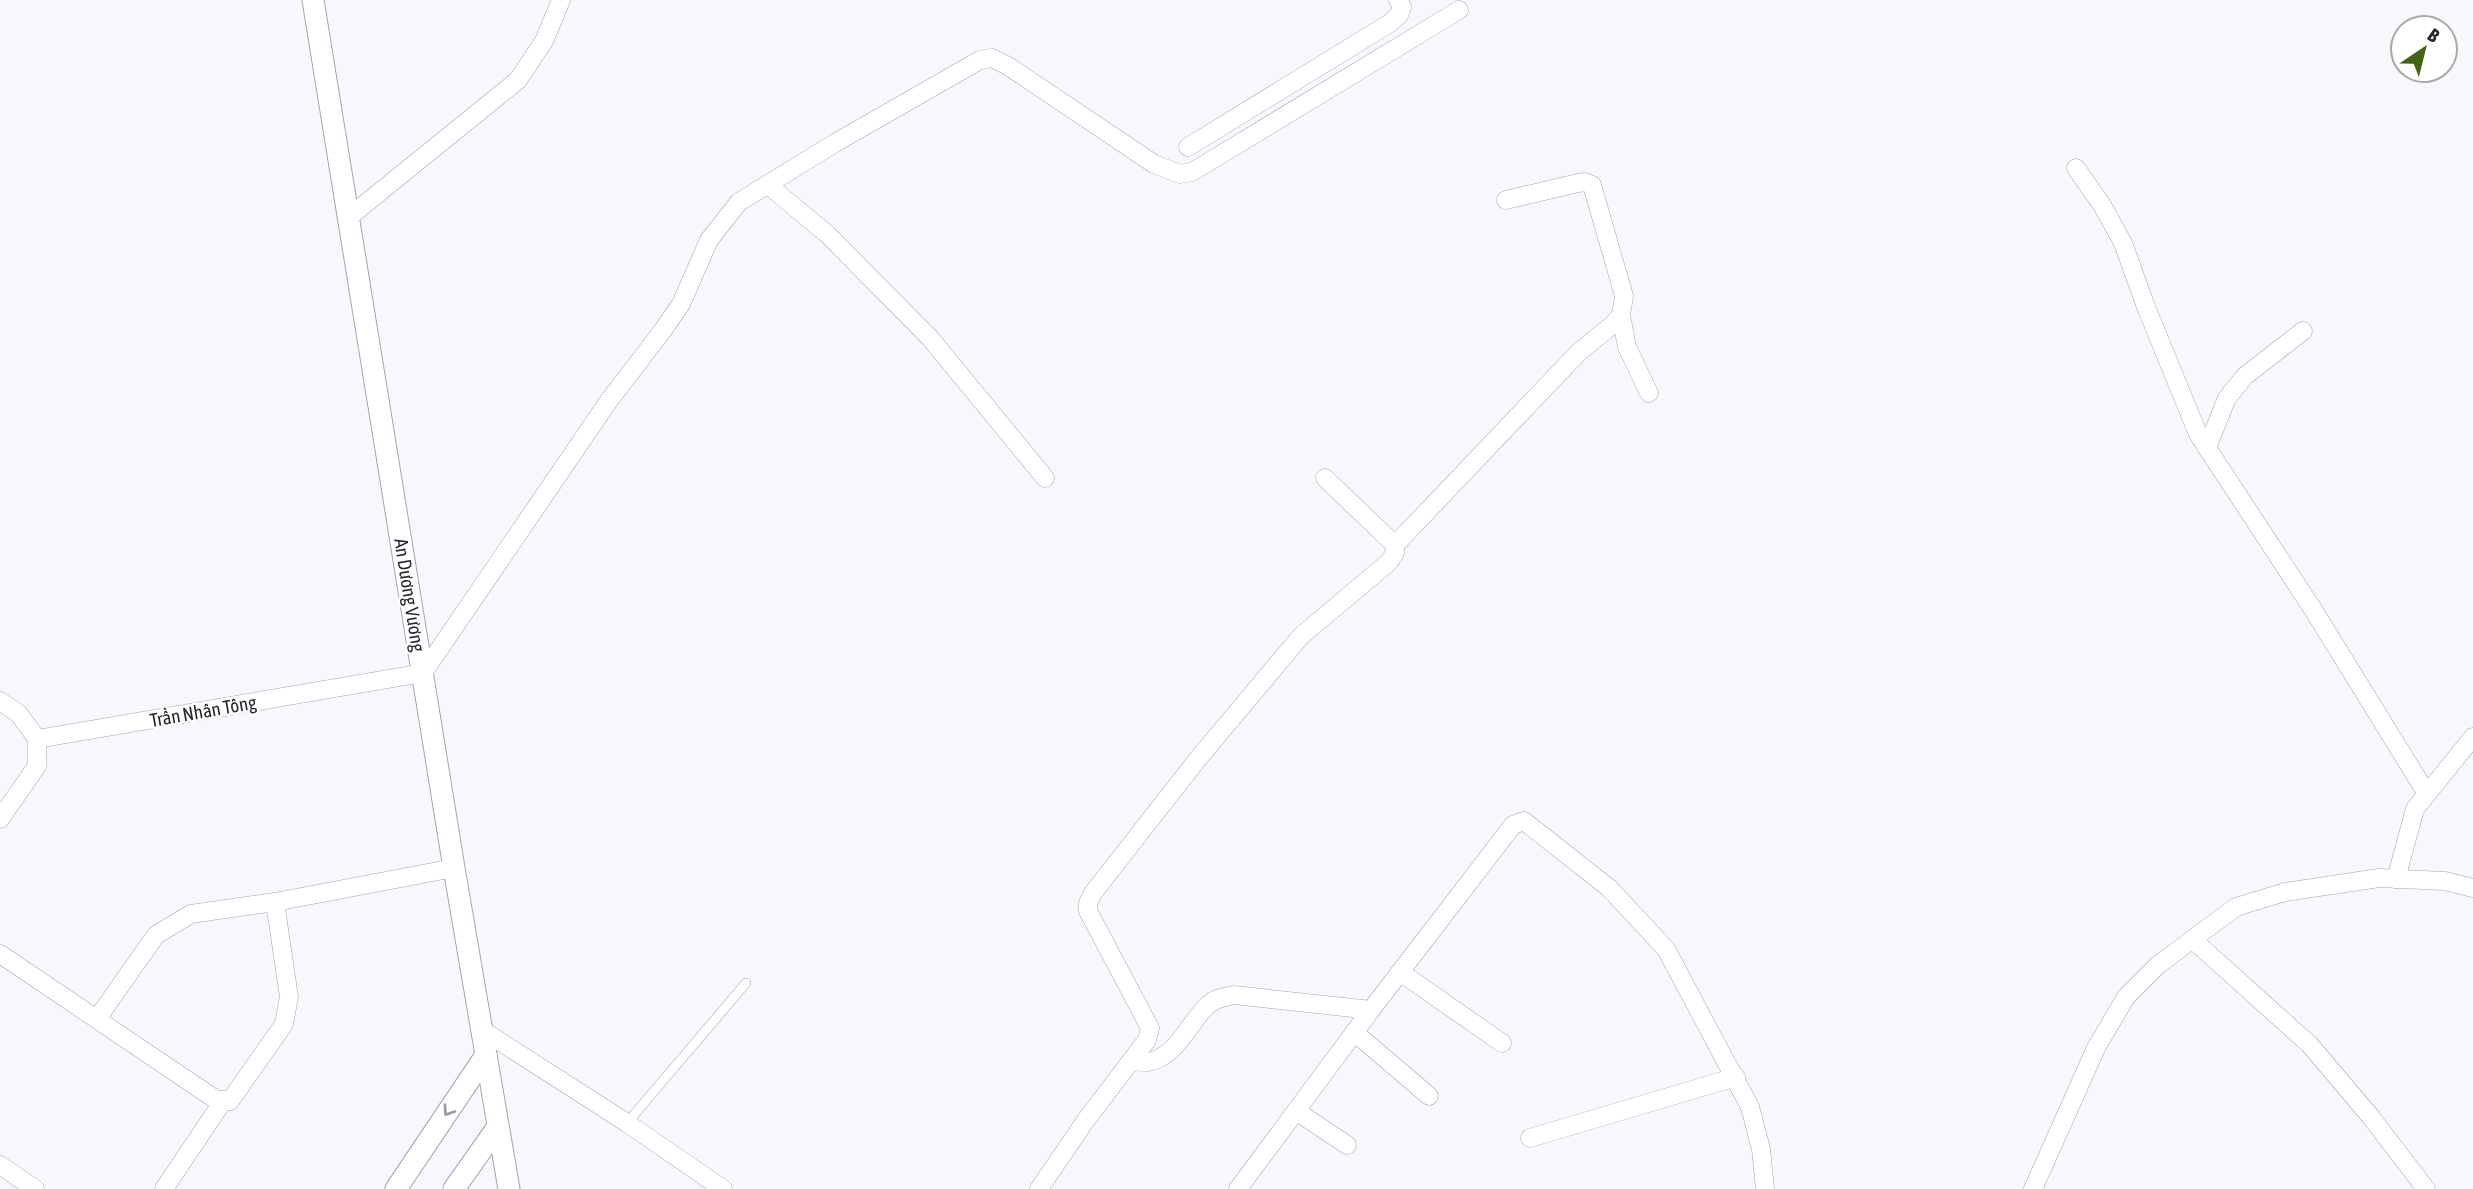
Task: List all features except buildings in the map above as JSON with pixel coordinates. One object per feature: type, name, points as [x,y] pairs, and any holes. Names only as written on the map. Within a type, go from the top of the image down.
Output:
[{"type":"street","name":"An Dương Vương","points":[[313,0],[509,1189]]},
{"type":"street","points":[[349,217],[518,80],[544,41],[561,0]]},
{"type":"street","points":[[1188,147],[1390,23],[1399,15],[1402,7],[1398,0]]},
{"type":"street","points":[[423,673],[608,402],[675,313],[709,240],[739,202],[980,60],[992,58],[1154,164],[1180,174],[1192,172],[1459,10]]},
{"type":"street","points":[[2076,167],[2102,205],[2123,243],[2191,421],[2314,611],[2427,794]]},
{"type":"street","points":[[1506,200],[1578,183],[1592,185],[1623,296],[1621,315],[1627,347],[1649,393]]},
{"type":"street","points":[[768,185],[846,251],[930,338],[1045,478]]},
{"type":"street","points":[[1039,1189],[1086,1120],[1147,1040],[1150,1028],[1088,911],[1088,903],[1093,893],[1197,760],[1301,636],[1389,562],[1395,553],[1395,545],[1578,353],[1612,326],[1621,315]]},
{"type":"street","points":[[2207,449],[2227,398],[2245,376],[2303,331]]},
{"type":"street","points":[[1325,478],[1395,545]]},
{"type":"street","name":"Trần Nhân Tông","points":[[37,739],[423,673]]},
{"type":"street","points":[[0,701],[19,714],[37,739],[37,766],[0,820]]},
{"type":"street","points":[[2396,879],[2415,809],[2473,737]]},
{"type":"street","points":[[1238,1189],[1513,825],[1524,821],[1609,888],[1666,948],[1736,1077],[1753,1117],[1761,1149],[1765,1189]]},
{"type":"street","points":[[97,1019],[156,935],[191,914],[275,902],[454,868]]},
{"type":"street","points":[[2033,1189],[2096,1048],[2126,997],[2158,965],[2236,907],[2285,892],[2379,878],[2445,881],[2473,888]]},
{"type":"street","points":[[0,954],[215,1099],[230,1101],[284,1024],[289,997],[275,902]]},
{"type":"street","points":[[2192,939],[2310,1045],[2370,1116],[2426,1189]]},
{"type":"street","points":[[1400,972],[1503,1043]]},
{"type":"street","points":[[1131,1062],[1149,1062],[1159,1058],[1176,1044],[1209,1003],[1234,995],[1371,1010]]},
{"type":"street","points":[[482,1030],[627,1123],[723,1189]]},
{"type":"street","points":[[1354,1032],[1429,1096]]},
{"type":"street","points":[[396,1189],[486,1055]]},
{"type":"street","points":[[1530,1138],[1736,1077]]},
{"type":"street","points":[[164,1189],[223,1101]]},
{"type":"street","points":[[1296,1111],[1348,1145]]},
{"type":"street","points":[[454,1189],[497,1128]]},
{"type":"street","points":[[0,1165],[35,1189]]},
{"type":"lane","points":[[627,1123],[746,983]]}]
